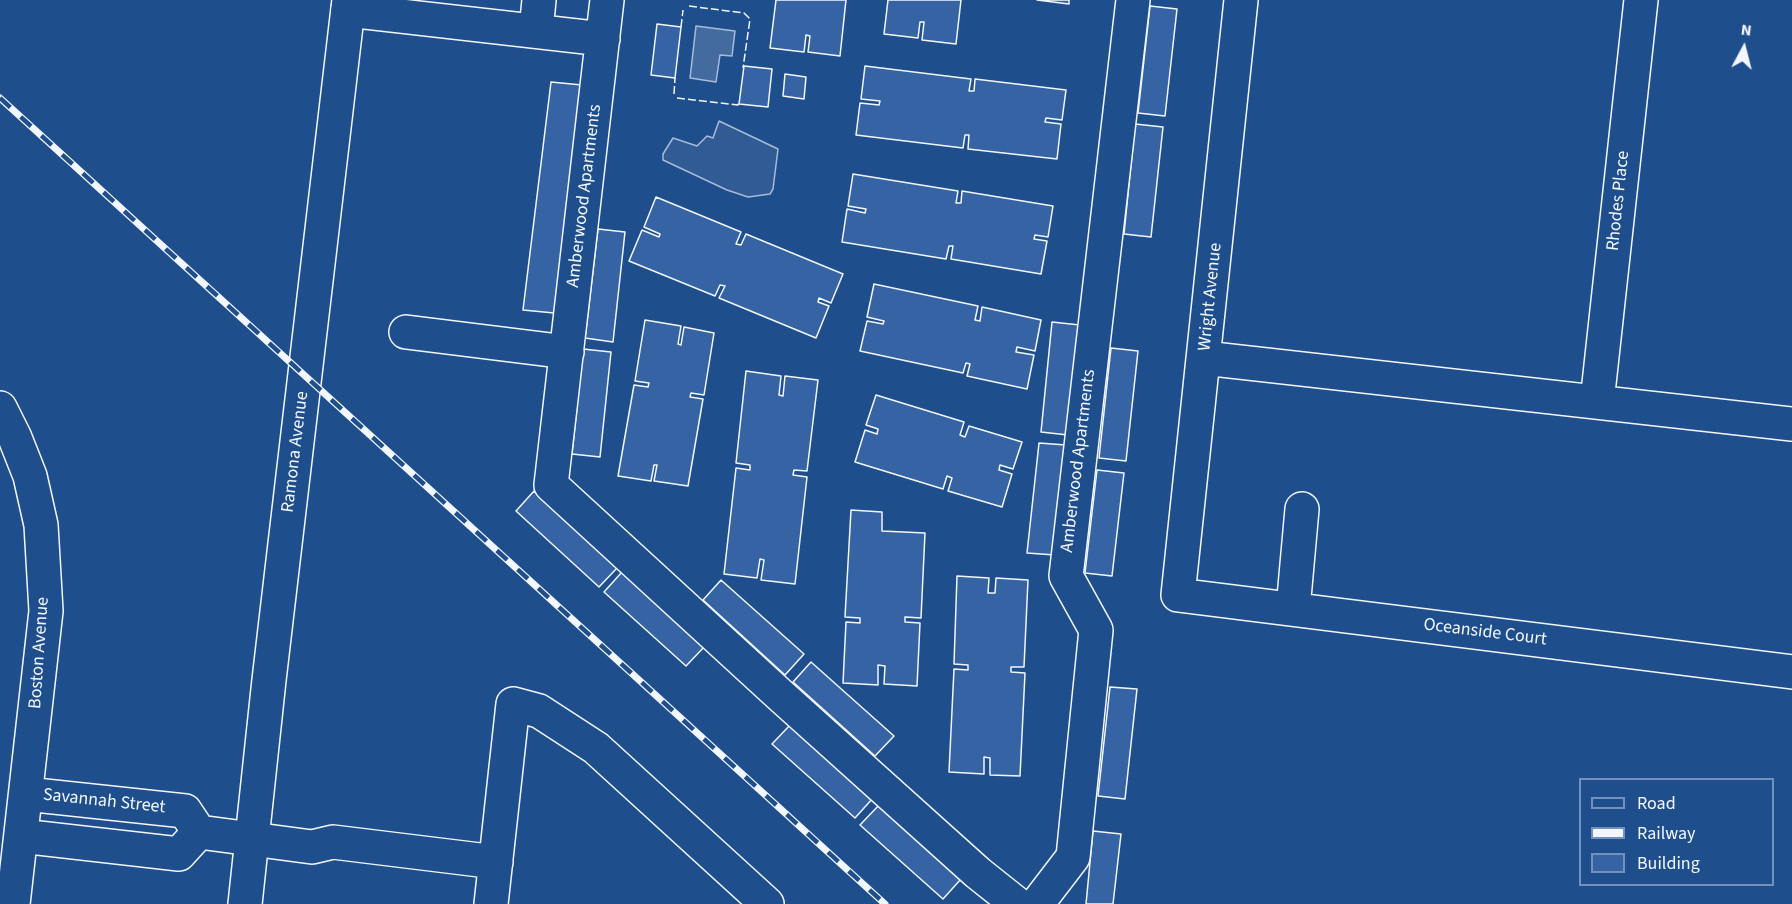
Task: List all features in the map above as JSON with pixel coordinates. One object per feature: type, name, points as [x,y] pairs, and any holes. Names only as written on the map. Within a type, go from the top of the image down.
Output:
[{"type":"street","name":"Amberwood Apartments","points":[[607,0],[551,485],[978,873],[1017,904]]},
{"type":"street","name":"Amberwood Apartments","points":[[1037,904],[1073,857],[1096,630],[1066,576],[1133,0]]},
{"type":"street","name":"Wright Avenue","points":[[1178,595],[1241,0]]},
{"type":"street","name":"Rhodes Place","points":[[1598,402],[1641,0]]},
{"type":"street","points":[[349,5],[538,16],[603,39]]},
{"type":"street","name":"Ramona Avenue","points":[[245,904],[269,680],[349,5]]},
{"type":"street","points":[[406,332],[567,352]]},
{"type":"street","points":[[1204,358],[1792,423]]},
{"type":"street","name":"Boston Avenue","points":[[0,408],[30,476],[41,525],[46,611],[14,904]]},
{"type":"street","points":[[1293,609],[1302,509]]},
{"type":"street","name":"Oceanside Court","points":[[1178,595],[1792,672]]},
{"type":"street","points":[[21,836],[179,854],[199,832],[312,847],[333,842],[494,883],[513,704],[539,711],[596,748],[767,904]]},
{"type":"street","name":"Savannah Street","points":[[26,794],[185,811],[199,832]]},
{"type":"shaded area","points":[[696,26],[735,31],[732,56],[720,55],[716,82],[690,78]]},
{"type":"shaded area","points":[[719,121],[778,149],[773,189],[770,194],[748,197],[727,190],[663,160],[663,154],[673,138],[697,146],[707,136],[713,138]]},
{"type":"building","points":[[776,0],[846,0],[840,56],[808,52],[810,36],[806,35],[804,52],[770,48]]},
{"type":"building","points":[[888,0],[961,0],[956,44],[922,40],[924,22],[920,22],[918,38],[884,34]]},
{"type":"building","points":[[1037,0],[1069,0],[1069,4]]},
{"type":"building","points":[[1150,6],[1177,9],[1165,116],[1138,113]]},
{"type":"building","points":[[657,24],[681,27],[675,78],[651,75]]},
{"type":"building","points":[[744,66],[772,69],[768,107],[739,104]]},
{"type":"building","points":[[865,66],[971,79],[969,91],[974,91],[975,79],[1066,90],[1062,120],[1046,118],[1045,122],[1061,124],[1057,159],[968,149],[969,135],[965,135],[963,148],[856,135],[860,103],[879,105],[880,101],[861,99]]},
{"type":"building","points":[[785,74],[806,77],[804,99],[783,96]]},
{"type":"building","points":[[551,82],[582,85],[554,313],[523,310]]},
{"type":"building","points":[[1135,124],[1163,127],[1151,237],[1124,234]]},
{"type":"building","points":[[853,174],[958,191],[956,203],[961,203],[962,191],[1053,206],[1048,237],[1035,235],[1034,239],[1047,241],[1041,274],[951,259],[953,246],[949,246],[946,259],[842,242],[847,209],[865,213],[866,209],[848,206]]},
{"type":"building","points":[[656,197],[741,232],[736,244],[741,245],[746,234],[843,274],[831,303],[819,298],[818,302],[829,306],[816,338],[719,298],[725,286],[720,285],[715,296],[629,261],[642,230],[659,237],[660,234],[644,227]]},
{"type":"building","points":[[598,229],[625,232],[613,342],[585,338]]},
{"type":"building","points":[[874,284],[978,306],[975,320],[980,321],[982,307],[1041,320],[1035,351],[1017,347],[1016,352],[1034,355],[1027,389],[967,376],[970,364],[966,363],[963,373],[860,351],[867,321],[883,324],[884,321],[867,317]]},
{"type":"building","points":[[645,320],[681,326],[678,344],[681,345],[684,327],[714,333],[704,395],[691,393],[690,397],[703,399],[688,486],[654,481],[657,465],[654,465],[651,481],[618,476],[634,385],[648,387],[649,383],[635,381]]},
{"type":"building","points":[[1052,322],[1080,325],[1068,435],[1041,432]]},
{"type":"building","points":[[1111,348],[1138,351],[1126,461],[1099,458]]},
{"type":"building","points":[[583,349],[611,352],[600,457],[572,454]]},
{"type":"building","points":[[746,371],[781,376],[779,395],[783,396],[785,376],[818,380],[807,471],[794,470],[793,475],[807,477],[795,584],[761,580],[764,560],[760,559],[757,578],[724,574],[736,468],[750,470],[750,465],[736,463]]},
{"type":"building","points":[[876,395],[964,422],[960,435],[965,437],[969,426],[1022,442],[1013,469],[1000,465],[999,470],[1012,474],[1002,507],[948,491],[952,478],[947,476],[943,489],[855,462],[865,430],[877,434],[878,429],[866,425]]},
{"type":"building","points":[[1039,443],[1066,445],[1055,555],[1027,553]]},
{"type":"building","points":[[1097,470],[1124,473],[1112,576],[1085,573]]},
{"type":"building","points":[[534,491],[618,567],[599,587],[516,511]]},
{"type":"building","points":[[851,510],[882,512],[882,531],[925,533],[921,618],[905,617],[905,622],[920,623],[917,686],[884,684],[885,666],[878,665],[878,685],[843,683],[846,622],[860,623],[860,618],[845,617]]},
{"type":"building","points":[[622,572],[705,646],[686,666],[604,592]]},
{"type":"building","points":[[957,576],[989,578],[988,593],[995,593],[996,578],[1028,580],[1024,667],[1011,667],[1011,672],[1025,673],[1020,776],[990,775],[990,758],[984,757],[984,774],[949,772],[954,669],[968,670],[968,665],[954,664]]},
{"type":"building","points":[[721,580],[804,654],[785,675],[703,600]]},
{"type":"building","points":[[811,662],[894,736],[875,756],[793,682]]},
{"type":"building","points":[[1110,687],[1137,689],[1125,799],[1098,796]]},
{"type":"building","points":[[791,724],[873,798],[855,818],[772,744]]},
{"type":"building","points":[[879,805],[961,879],[943,899],[860,825]]},
{"type":"building","points":[[1093,831],[1121,834],[1113,904],[1086,904]]},
{"type":"railway","points":[[0,98],[885,904]]},
{"type":"fence","points":[[689,6],[744,13],[750,19],[743,68]]},
{"type":"fence","points":[[681,27],[683,10]]},
{"type":"fence","points":[[674,94],[675,78]]},
{"type":"fence","points":[[677,98],[738,105],[739,101]]}]
